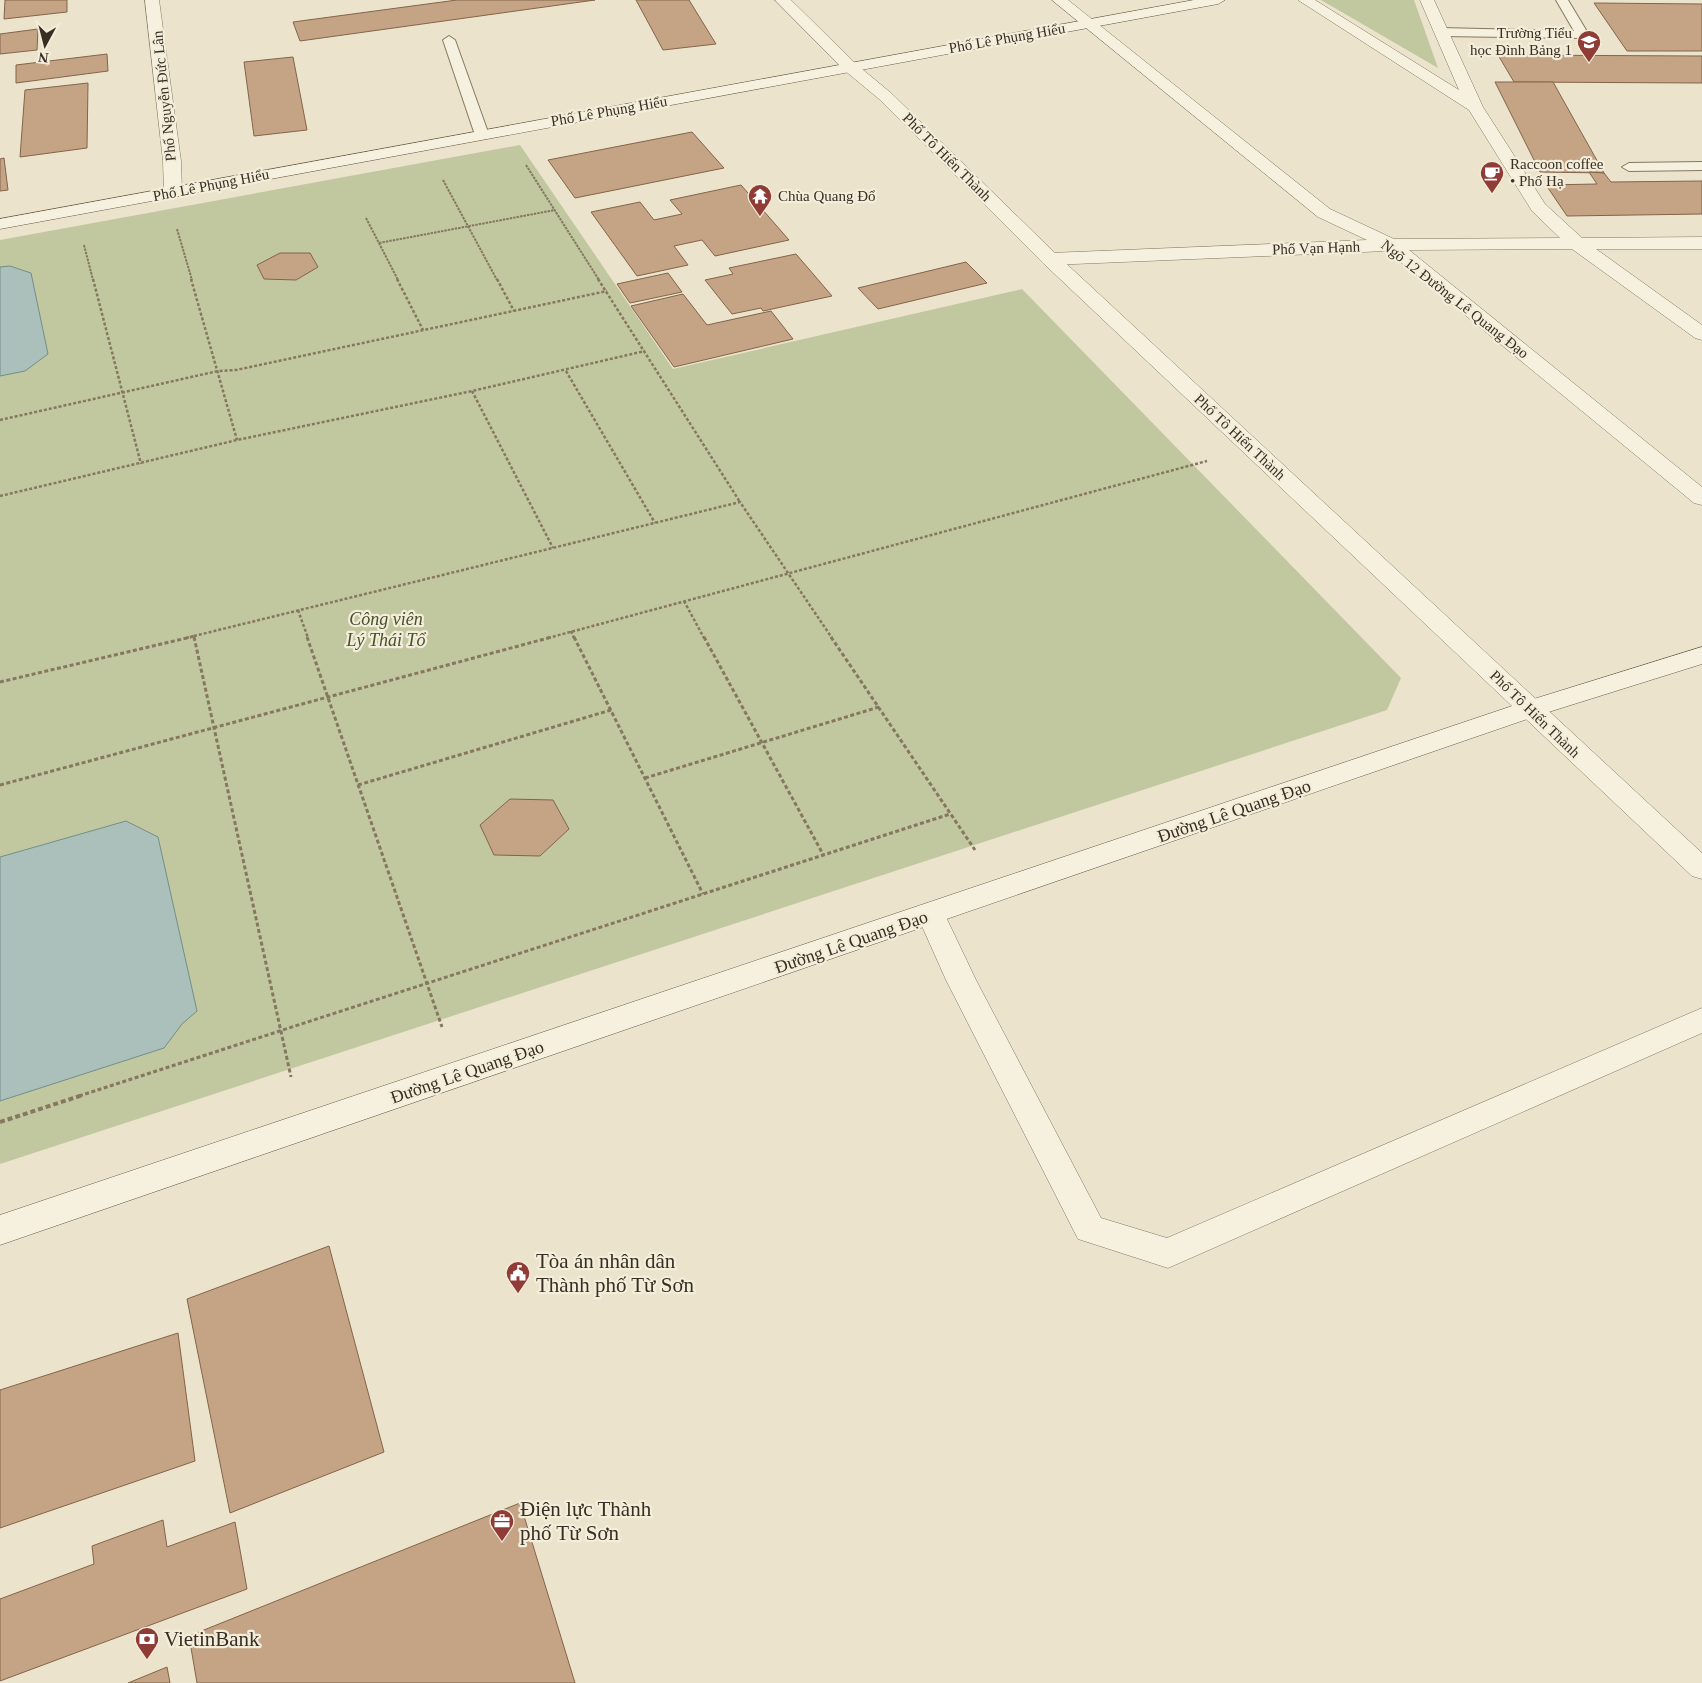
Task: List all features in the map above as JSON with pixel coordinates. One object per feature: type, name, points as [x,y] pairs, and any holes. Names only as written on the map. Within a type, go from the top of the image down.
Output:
[{"type":"street","name":"Phố Nguyễn Đức Lân","points":[[152,0],[172,161],[173,192]]},
{"type":"street","name":"Phố Tô Hiến Thành","points":[[782,0],[850,67],[885,96],[1050,259],[1702,870]]},
{"type":"street","name":"Ngõ 12 Đường Lê Quang Đạo","points":[[1059,0],[1324,213],[1391,245],[1702,498]]},
{"type":"street","name":"Phố Lê Phụng Hiểu","points":[[0,224],[1218,0]]},
{"type":"street","points":[[1305,0],[1475,107]]},
{"type":"street","points":[[1427,0],[1475,107],[1538,207],[1577,244],[1702,334]]},
{"type":"street","name":"Phố Vạn Hạnh","points":[[1050,259],[1391,245],[1702,243]]},
{"type":"street","name":"Đường Lê Quang Đạo","points":[[0,1230],[931,915],[1530,709],[1702,654]]},
{"type":"street","points":[[931,915],[961,980],[1090,1229],[1168,1253],[1702,1020]]},
{"type":"lane","points":[[1441,32],[1583,35],[1562,0]]},
{"type":"lane","points":[[449,40],[482,134]]},
{"type":"lane","points":[[1628,167],[1702,166]]},
{"type":"path","points":[[523,159],[740,502],[975,850]]},
{"type":"path","points":[[440,175],[514,311]]},
{"type":"path","points":[[379,243],[555,210]]},
{"type":"path","points":[[366,218],[422,330]]},
{"type":"path","points":[[176,224],[237,440]]},
{"type":"path","points":[[83,242],[140,464]]},
{"type":"path","points":[[0,420],[218,371],[236,370],[607,291]]},
{"type":"path","points":[[0,496],[237,440],[472,391],[645,351]]},
{"type":"path","points":[[566,370],[655,523]]},
{"type":"path","points":[[472,391],[553,548]]},
{"type":"path","points":[[0,786],[328,696],[1208,461]]},
{"type":"path","points":[[0,682],[740,502]]},
{"type":"path","points":[[684,601],[824,856]]},
{"type":"path","points":[[298,610],[442,1027]]},
{"type":"path","points":[[571,632],[703,894]]},
{"type":"path","points":[[194,636],[291,1077]]},
{"type":"path","points":[[645,778],[879,707]]},
{"type":"path","points":[[358,785],[611,710]]},
{"type":"path","points":[[0,1122],[950,814]]},
{"type":"green space","points":[[1321,0],[1414,0],[1438,68]]},
{"type":"green space","name":"Công viên Lý Thái Tổ","points":[[520,145],[673,369],[1022,289],[1401,678],[1387,710],[0,1164],[0,240]]},
{"type":"water","points":[[10,266],[31,273],[48,354],[25,371],[0,376],[0,267]]},
{"type":"water","points":[[126,821],[158,837],[197,1011],[182,1024],[164,1048],[0,1101],[0,857]]},
{"type":"building","points":[[5,0],[67,0],[67,12],[4,19]]},
{"type":"building","points":[[457,0],[595,0],[300,41],[293,22]]},
{"type":"building","points":[[636,0],[689,0],[716,44],[663,50]]},
{"type":"building","points":[[1594,3],[1702,4],[1702,51],[1627,51]]},
{"type":"building","points":[[38,29],[37,50],[0,54],[0,34]]},
{"type":"building","points":[[107,54],[108,71],[16,83],[16,65]]},
{"type":"building","points":[[1498,55],[1702,56],[1702,83],[1514,82]]},
{"type":"building","points":[[293,57],[307,130],[254,136],[244,62]]},
{"type":"building","points":[[1495,82],[1553,82],[1604,173],[1540,172]]},
{"type":"building","points":[[88,83],[87,148],[20,157],[25,90]]},
{"type":"building","points":[[692,132],[724,168],[575,198],[548,160]]},
{"type":"building","points":[[4,158],[8,190],[0,191],[0,159]]},
{"type":"building","points":[[1589,172],[1604,173],[1611,182],[1702,181],[1702,214],[1567,216],[1546,185],[1597,184]]},
{"type":"building","points":[[741,185],[789,240],[715,256],[702,240],[674,246],[688,265],[637,276],[591,212],[640,202],[654,220],[682,214],[670,200]]},
{"type":"building","points":[[280,253],[310,253],[318,267],[296,280],[264,279],[257,265]]},
{"type":"building","points":[[796,254],[832,296],[763,311],[761,308],[732,314],[705,280],[733,274],[729,268]]},
{"type":"building","points":[[966,262],[987,283],[878,309],[858,288]]},
{"type":"building","points":[[668,273],[682,292],[630,303],[617,284]]},
{"type":"building","points":[[683,294],[707,325],[771,311],[793,339],[674,367],[631,306]]},
{"type":"building","points":[[510,799],[553,800],[569,829],[540,856],[494,855],[480,825]]},
{"type":"building","points":[[329,1246],[384,1452],[230,1513],[187,1299]]},
{"type":"building","points":[[178,1333],[195,1461],[0,1528],[0,1390]]},
{"type":"building","name":"Điện lực Thành phố Từ Sơn","points":[[520,1503],[575,1683],[197,1683],[189,1636]]},
{"type":"building","points":[[163,1520],[167,1547],[235,1522],[247,1589],[0,1681],[0,1599],[94,1564],[92,1546]]},
{"type":"building","points":[[167,1667],[170,1683],[128,1683]]},
{"type":"place","name":"Trường Tiểu học Đình Bảng 1","points":[[1589,63]]},
{"type":"place","name":"Raccoon coffee • Phố Hạ","points":[[1492,194]]},
{"type":"place","name":"Chùa Quang Đổ","points":[[760,217]]},
{"type":"place","name":"Tòa án nhân dân Thành phố Từ Sơn","points":[[518,1294]]},
{"type":"place","name":"Điện lực Thành phố Từ Sơn","points":[[502,1542]]},
{"type":"place","name":"VietinBank","points":[[147,1660]]}]
